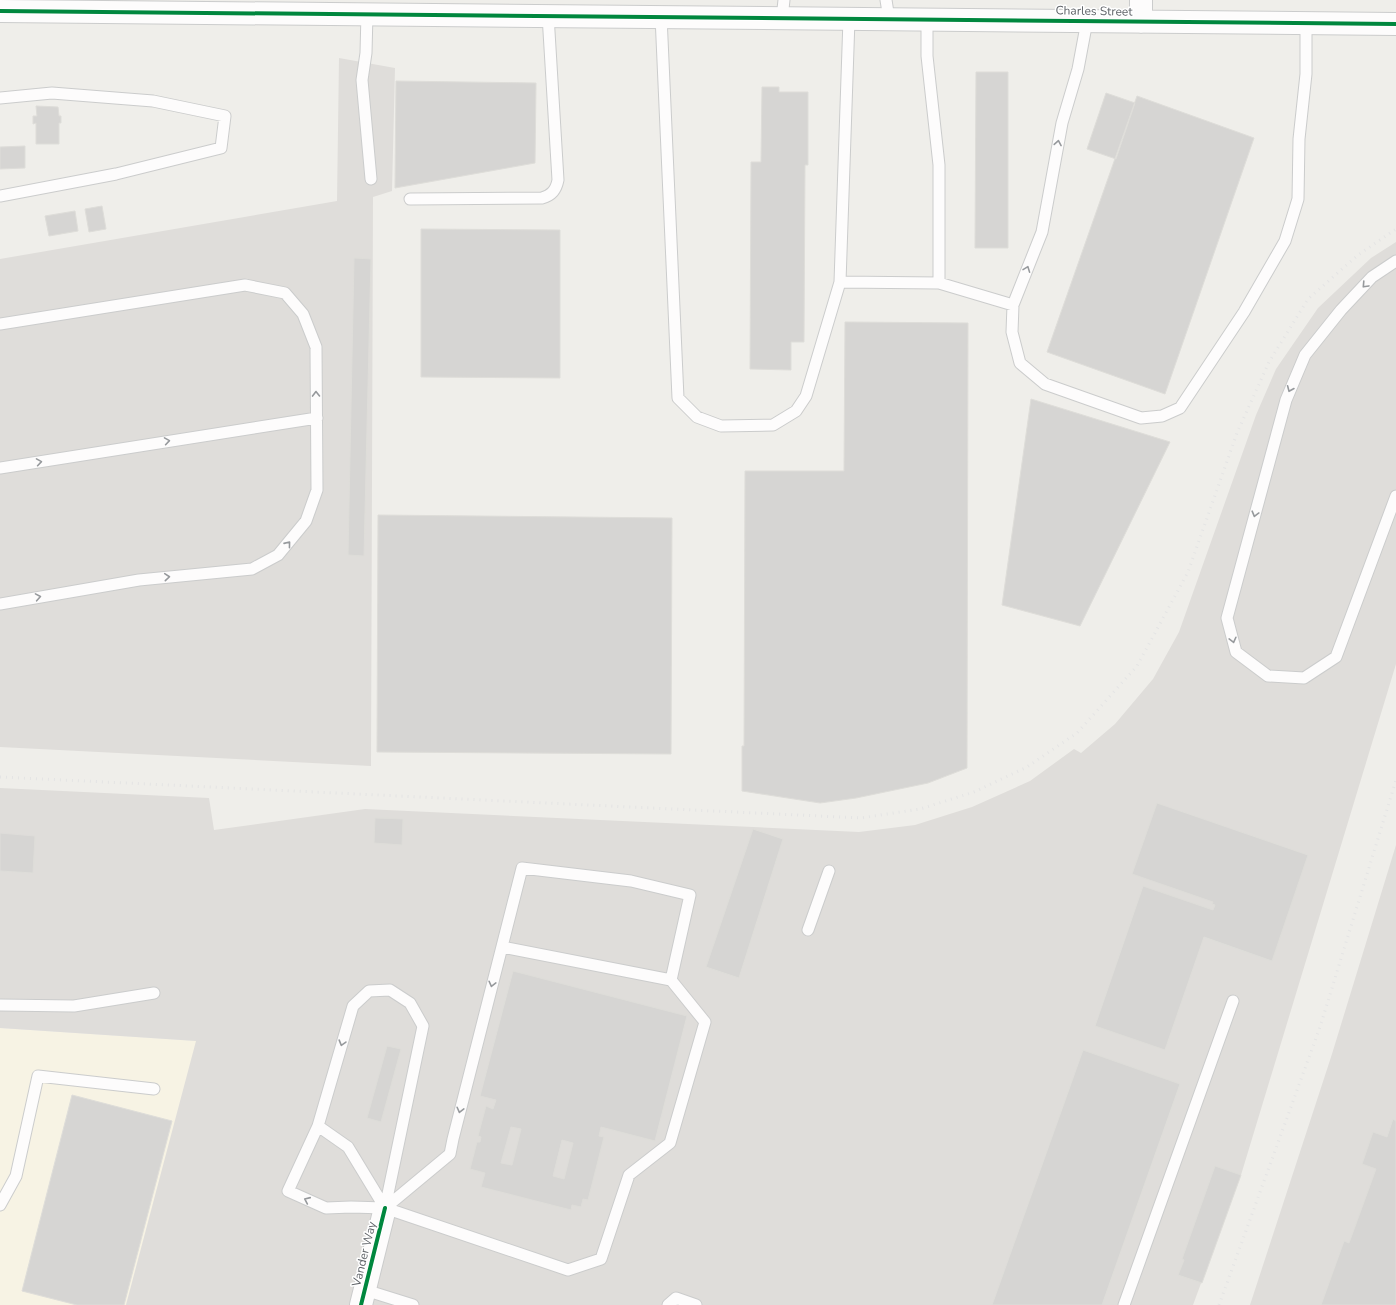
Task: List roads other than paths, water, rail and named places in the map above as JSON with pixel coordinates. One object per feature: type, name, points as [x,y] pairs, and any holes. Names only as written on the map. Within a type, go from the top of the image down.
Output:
[{"type":"street","points":[[1141,0],[1141,22]]},
{"type":"street","name":"Charles Street","points":[[0,11],[367,7],[548,15],[661,16],[783,9],[849,19],[887,9],[927,19],[1396,24]]},
{"type":"street","name":"Vander Way","points":[[363,1298],[386,1208]]},
{"type":"lane","points":[[367,7],[366,53],[362,80],[371,179]]},
{"type":"lane","points":[[410,200],[542,198],[550,196],[556,188],[558,180],[548,15]]},
{"type":"lane","points":[[661,16],[678,398],[697,417],[721,426],[773,425],[796,411],[806,396],[840,282],[849,19]]},
{"type":"lane","points":[[927,19],[926,56],[939,165],[939,283]]},
{"type":"lane","points":[[1087,21],[1078,69],[1062,123],[1042,232],[1013,305],[1012,332],[1020,363],[1045,384],[1141,418],[1162,416],[1180,408],[1244,312],[1285,241],[1298,198],[1299,139],[1306,74],[1306,24]]},
{"type":"lane","points":[[0,98],[52,93],[153,101],[225,116],[222,148],[116,174],[0,196]]},
{"type":"lane","points":[[1396,261],[1372,277],[1341,310],[1305,355],[1286,400],[1227,618],[1236,652],[1268,676],[1304,678],[1336,657],[1396,496]]},
{"type":"lane","points":[[840,282],[939,283],[1013,305]]},
{"type":"lane","points":[[0,324],[245,286],[285,293],[304,314],[316,347],[317,418],[317,490],[306,521],[278,555],[252,569],[139,580],[0,604]]},
{"type":"lane","points":[[0,468],[317,418]]},
{"type":"lane","points":[[386,1208],[450,1154],[522,868],[631,881],[690,895],[671,980]]},
{"type":"lane","points":[[808,930],[829,871]]},
{"type":"lane","points":[[386,1208],[423,1026],[410,1003],[390,990],[369,991],[352,1006],[318,1126],[288,1191],[326,1208],[386,1208],[568,1270],[601,1259],[629,1175],[670,1143],[705,1022],[671,980],[502,947]]},
{"type":"lane","points":[[0,1005],[74,1006],[154,993]]},
{"type":"lane","points":[[1124,1305],[1233,1001]]},
{"type":"lane","points":[[0,1205],[16,1176],[38,1076],[154,1089]]},
{"type":"lane","points":[[318,1126],[348,1147],[386,1208]]},
{"type":"lane","points":[[363,1298],[413,1305]]},
{"type":"lane","points":[[668,1305],[676,1298],[696,1305]]},
{"type":"railway","points":[[0,777],[861,818],[920,809],[974,792],[1027,767],[1077,733],[1137,666],[1188,572],[1237,433],[1269,362],[1308,299],[1358,255],[1396,229]]},
{"type":"railway","points":[[1219,1305],[1320,1027],[1396,780]]}]
